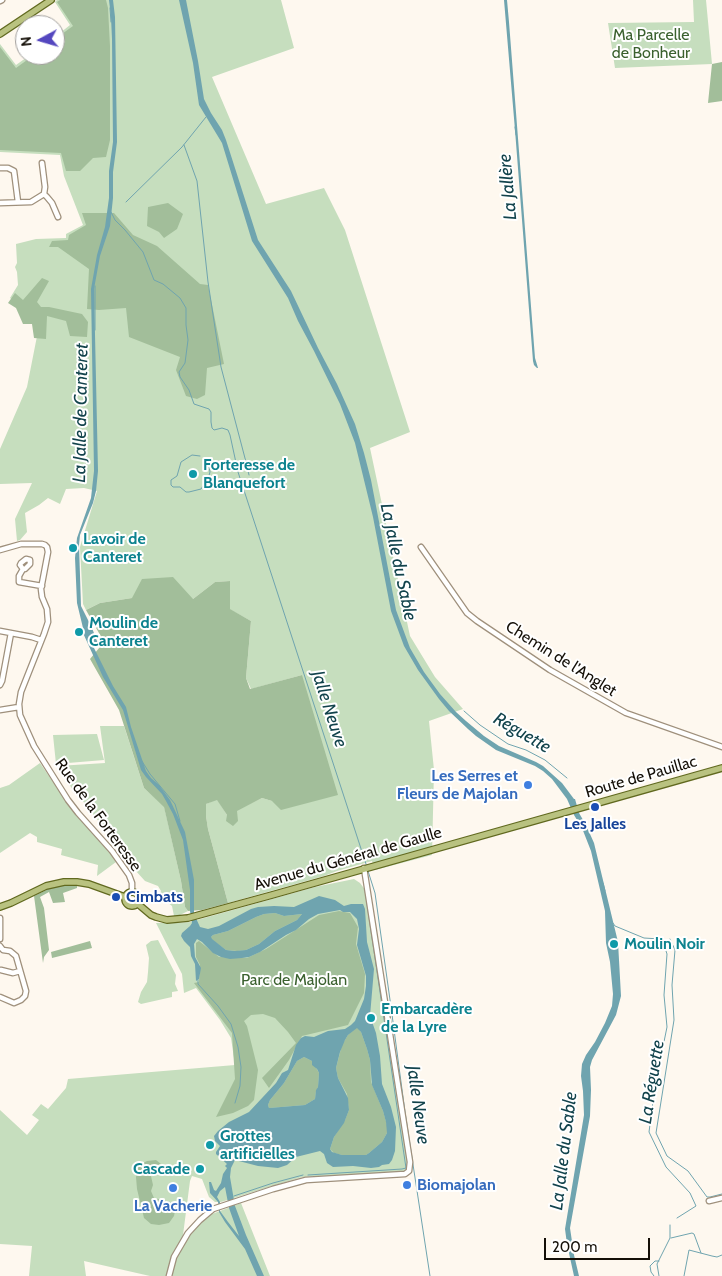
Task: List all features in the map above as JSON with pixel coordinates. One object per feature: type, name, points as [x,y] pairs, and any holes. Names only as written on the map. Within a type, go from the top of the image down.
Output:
[{"type":"main road","points":[[0,34],[51,0]]},
{"type":"main road","name":"Route de Pauillac","points":[[568,812],[722,768]]},
{"type":"main road","name":"Avenue du Général de Gaulle","points":[[138,904],[151,915],[161,919],[176,920],[188,918],[568,812]]},
{"type":"main road","points":[[0,907],[46,886],[64,882],[89,884],[125,897]]},
{"type":"main road","points":[[132,892],[138,895],[140,900],[133,907],[128,906],[125,902],[127,893],[132,892]]},
{"type":"street","points":[[42,162],[44,194]]},
{"type":"street","points":[[0,168],[14,170],[18,202]]},
{"type":"street","points":[[0,202],[31,202],[44,194]]},
{"type":"street","points":[[44,194],[52,203],[58,217]]},
{"type":"street","points":[[0,550],[21,544],[42,544],[45,545],[48,552],[42,586],[42,597],[48,616],[46,628],[21,692],[19,707],[0,710]]},
{"type":"street","name":"Chemin de l'Anglet","points":[[420,547],[467,613],[550,670],[626,713],[722,747]]},
{"type":"street","points":[[23,569],[19,576],[19,582],[42,586]]},
{"type":"street","points":[[0,631],[32,636],[41,640]]},
{"type":"street","points":[[0,685],[12,633]]},
{"type":"street","points":[[0,653],[7,654]]},
{"type":"street","name":"Rue de la Forteresse","points":[[19,707],[22,721],[34,746],[73,806],[112,851],[124,868],[132,883],[132,892]]},
{"type":"street","points":[[169,1276],[174,1257],[188,1233],[200,1220],[218,1207],[293,1182],[405,1174],[410,1170],[364,868]]},
{"type":"street","points":[[0,918],[0,938]]},
{"type":"street","points":[[0,946],[3,950],[10,951],[16,956],[26,991],[25,996],[14,1003],[0,997]]},
{"type":"street","points":[[1,970],[13,973],[20,971]]},
{"type":"street","points":[[709,1201],[722,1198]]},
{"type":"green space","points":[[57,0],[281,0],[294,48],[212,77],[266,204],[324,188],[345,230],[410,432],[370,448],[410,636],[435,677],[463,709],[429,721],[434,770],[432,855],[375,870],[372,861],[228,903],[208,829],[206,804],[217,799],[227,815],[262,798],[272,801],[302,675],[251,689],[246,678],[251,621],[229,609],[230,581],[215,582],[193,599],[132,598],[100,603],[86,610],[83,604],[80,547],[97,491],[84,488],[66,489],[60,504],[48,498],[25,513],[27,532],[17,541],[15,519],[32,483],[0,484],[0,449],[27,387],[39,326],[10,298],[18,285],[15,267],[17,263],[16,244],[36,239],[66,238],[66,234],[83,225],[64,176],[60,155],[0,152],[0,44],[15,65],[65,65],[65,29],[70,25],[55,2]]},
{"type":"green space","points":[[60,0],[106,0],[108,8],[110,140],[106,157],[93,158],[80,171],[66,171],[61,153],[0,150],[0,47],[16,68],[20,65],[65,65],[65,32],[73,26],[57,2]]},
{"type":"green space","name":"Ma Parcelle de Bonheur","points":[[693,0],[706,0],[712,64],[615,68],[608,23],[694,22]]},
{"type":"green space","points":[[722,62],[722,101],[708,103],[712,64]]},
{"type":"green space","points":[[168,203],[183,214],[177,229],[164,238],[159,232],[147,226],[148,207]]},
{"type":"green space","points":[[82,213],[114,213],[133,235],[157,246],[200,284],[208,285],[224,364],[207,368],[205,395],[197,399],[186,396],[176,370],[180,357],[129,337],[126,308],[87,309],[89,269],[58,247],[49,247],[52,241],[68,240],[69,235],[86,225]]},
{"type":"green space","points":[[42,278],[49,281],[37,302],[41,307],[82,314],[88,322],[87,337],[70,336],[66,321],[47,316],[46,339],[34,338],[32,324],[23,324],[16,308],[8,303],[15,293],[23,300]]},
{"type":"green space","points":[[173,577],[193,599],[215,582],[230,581],[230,609],[251,621],[246,678],[250,689],[302,675],[338,795],[281,810],[272,801],[262,798],[237,811],[238,821],[233,826],[226,821],[227,815],[217,800],[206,804],[208,829],[228,903],[202,910],[188,911],[185,907],[164,807],[144,788],[119,710],[90,659],[104,642],[86,610],[100,603],[132,598],[142,579]]},
{"type":"green space","points":[[100,726],[124,726],[144,788],[164,806],[185,907],[188,911],[180,915],[174,916],[172,906],[159,896],[161,891],[158,886],[145,881],[135,870],[74,792],[58,766],[105,763]]},
{"type":"green space","points":[[97,734],[104,760],[56,764],[53,735]]},
{"type":"green space","points":[[40,763],[75,814],[109,851],[116,862],[97,876],[98,865],[61,855],[62,849],[37,842],[37,837],[30,833],[0,853],[0,788],[9,785]]},
{"type":"green space","name":"Parc de Majolan","points":[[354,879],[366,891],[408,1162],[407,1170],[403,1172],[302,1177],[221,1202],[215,1202],[209,1197],[202,1179],[192,1176],[183,1235],[189,1236],[212,1214],[241,1203],[270,1276],[150,1276],[84,1261],[86,1276],[29,1276],[32,1246],[0,1244],[0,1110],[27,1135],[39,1120],[32,1115],[41,1104],[48,1109],[66,1088],[68,1079],[235,1065],[231,1038],[196,988],[184,993],[182,974],[156,923],[191,922],[196,919],[315,887]]},
{"type":"green space","points":[[77,885],[77,888],[63,893],[65,902],[53,903],[49,892],[40,897],[44,908],[49,950],[44,957],[43,963],[34,896],[52,887]]},
{"type":"green space","name":"Parc de Majolan","points":[[339,911],[350,913],[358,927],[356,944],[365,974],[364,993],[348,1025],[302,1036],[289,1060],[269,1088],[262,1078],[296,1043],[275,1018],[263,1014],[251,1015],[244,1021],[247,1026],[258,1070],[254,1100],[248,1106],[233,1113],[216,1117],[235,1079],[232,1033],[194,983],[199,982],[200,965],[196,957],[196,943],[199,941],[219,957],[247,958],[266,949],[319,915]]},
{"type":"green space","points":[[275,913],[284,916],[302,914],[297,920],[275,931],[259,944],[246,950],[226,950],[211,939],[213,935],[228,931],[256,917]]},
{"type":"green space","points":[[158,940],[176,975],[175,984],[178,991],[172,992],[172,997],[141,1004],[138,1002],[147,982],[148,972],[149,958],[146,945],[151,941]]},
{"type":"green space","points":[[90,941],[92,948],[52,958],[51,952]]},
{"type":"green space","points":[[356,1028],[361,1032],[367,1049],[370,1060],[371,1082],[383,1111],[387,1133],[382,1142],[366,1155],[342,1155],[334,1153],[330,1149],[334,1137],[349,1110],[347,1094],[338,1078],[336,1068],[342,1045],[348,1035]]},
{"type":"green space","points":[[304,1057],[312,1061],[319,1073],[315,1099],[305,1105],[269,1108],[270,1100],[284,1083],[297,1061]]},
{"type":"green space","points":[[156,1160],[161,1164],[153,1167],[151,1176],[153,1185],[151,1191],[154,1198],[170,1202],[176,1206],[174,1216],[169,1223],[159,1225],[151,1224],[144,1218],[136,1177],[139,1165],[147,1161]]},
{"type":"water","points":[[109,0],[113,0],[115,17],[117,142],[110,226],[100,256],[94,289],[98,471],[93,503],[80,535],[81,606],[98,643],[94,648],[126,707],[146,771],[170,800],[185,832],[194,880],[194,914],[200,927],[208,929],[219,926],[258,907],[294,907],[319,896],[335,900],[344,906],[363,904],[367,942],[374,969],[370,1016],[376,1033],[382,1084],[396,1127],[395,1151],[392,1160],[389,1164],[379,1167],[333,1167],[327,1163],[324,1154],[320,1151],[296,1157],[287,1165],[278,1168],[258,1166],[235,1160],[231,1168],[230,1177],[235,1206],[264,1276],[257,1276],[245,1249],[225,1222],[219,1212],[218,1202],[210,1193],[209,1182],[211,1182],[216,1191],[227,1168],[225,1166],[227,1164],[216,1154],[220,1146],[215,1141],[214,1136],[229,1122],[249,1112],[276,1083],[282,1073],[288,1070],[296,1045],[301,1038],[305,1036],[314,1037],[328,1031],[345,1029],[355,1021],[364,999],[366,976],[357,945],[359,929],[357,919],[350,912],[340,910],[318,914],[296,930],[249,957],[230,959],[221,957],[213,953],[197,939],[194,944],[195,957],[201,968],[199,979],[196,981],[195,964],[191,956],[190,947],[181,936],[192,923],[190,890],[183,840],[173,814],[162,794],[141,770],[123,710],[103,677],[83,633],[77,603],[75,558],[77,538],[91,498],[94,471],[91,289],[97,255],[105,227],[109,198],[109,171],[113,142],[111,17]],"holes":[[[275,913],[284,916],[302,914],[297,920],[275,931],[259,944],[246,950],[226,950],[211,937],[264,914]],[[357,1028],[361,1032],[370,1060],[372,1085],[386,1122],[387,1133],[382,1142],[366,1155],[342,1155],[332,1152],[330,1149],[334,1137],[344,1123],[349,1110],[348,1098],[338,1078],[336,1068],[340,1052],[348,1035]],[[304,1057],[312,1061],[312,1065],[319,1073],[315,1099],[305,1105],[269,1108],[270,1100],[284,1083],[297,1061]],[[225,1187],[229,1208],[239,1236],[220,1211],[220,1202],[217,1197]]]},
{"type":"water","points":[[179,0],[186,0],[204,99],[226,140],[258,240],[291,291],[355,424],[371,480],[396,610],[410,648],[440,694],[466,721],[499,746],[543,766],[562,783],[575,799],[579,813],[594,843],[618,942],[621,996],[616,1015],[590,1067],[590,1116],[570,1228],[579,1276],[574,1276],[565,1229],[584,1115],[582,1064],[605,1023],[612,1006],[613,994],[606,943],[605,911],[591,851],[567,799],[552,779],[535,766],[496,750],[468,729],[439,699],[418,670],[404,646],[391,611],[373,517],[355,443],[340,404],[288,298],[252,241],[222,143],[199,105],[193,63]]},
{"type":"water","points":[[504,0],[507,0],[535,358],[538,368],[534,365],[533,361]]},
{"type":"waterway","name":"La Jalle de Canteret","points":[[110,8],[111,22]]},
{"type":"waterway","points":[[126,202],[182,147],[206,117]]},
{"type":"waterway","name":"La Jallère","points":[[515,127],[516,135]]},
{"type":"waterway","points":[[184,145],[197,181],[208,282],[221,367],[246,462]]},
{"type":"waterway","name":"Jalle Neuve","points":[[111,212],[115,220],[143,252],[154,280],[163,284],[180,298],[186,308],[188,340],[185,363],[179,372],[180,377],[189,390],[194,404],[209,409],[211,412],[212,428],[214,430],[222,428],[228,430],[230,435],[238,472],[367,867]]},
{"type":"waterway","name":"La Jalle de Canteret","points":[[95,286],[95,330]]},
{"type":"waterway","points":[[200,456],[192,455],[181,462],[177,476],[171,480],[173,487],[180,487],[186,492],[201,489],[208,479],[210,472],[204,458]]},
{"type":"waterway","points":[[247,467],[249,475]]},
{"type":"waterway","name":"Réguette","points":[[464,711],[480,725],[508,744],[526,750],[545,760],[567,778]]},
{"type":"waterway","name":"La Jalle de Canteret","points":[[140,758],[150,774],[175,804],[180,821]]},
{"type":"waterway","name":"Jalle Neuve","points":[[368,871],[375,893],[430,1276]]},
{"type":"waterway","name":"La Jalle du Sable","points":[[603,883],[605,891]]},
{"type":"waterway","points":[[308,1175],[406,1168],[365,890]]},
{"type":"waterway","points":[[613,923],[615,926],[644,938],[660,939],[667,954],[664,995],[667,1027],[655,1086],[649,1132],[666,1167],[690,1193],[696,1206],[677,1218]]},
{"type":"waterway","name":"La Réguette","points":[[670,939],[675,950],[672,985],[674,1020],[656,1133],[667,1156],[688,1171],[707,1197],[722,1194]]},
{"type":"waterway","points":[[198,980],[198,984],[231,1024],[238,1047],[241,1067],[240,1086],[235,1103]]},
{"type":"waterway","points":[[234,1196],[303,1175]]},
{"type":"waterway","points":[[659,1276],[657,1264],[670,1238],[670,1225]]},
{"type":"waterway","points":[[671,1238],[692,1233],[701,1253]]},
{"type":"waterway","points":[[684,1276],[689,1250],[717,1257],[722,1255]]},
{"type":"waterway","points":[[654,1276],[650,1266],[655,1261],[659,1261]]},
{"type":"place","name":"Forteresse de Blanquefort","points":[[193,474]]},
{"type":"place","name":"Lavoir de Canteret","points":[[73,548]]},
{"type":"place","name":"Moulin de Canteret","points":[[79,632]]},
{"type":"place","name":"Les Serres et Fleurs de Majolan","points":[[528,785]]},
{"type":"place","name":"Les Jalles","points":[[595,807]]},
{"type":"place","name":"Cimbats","points":[[116,897]]},
{"type":"place","name":"Moulin Noir","points":[[614,944]]},
{"type":"place","name":"Embarcadère de la Lyre","points":[[371,1018]]},
{"type":"place","name":"Grottes artificielles","points":[[210,1145]]},
{"type":"place","name":"Cascade","points":[[200,1169]]},
{"type":"place","name":"Biomajolan","points":[[407,1185]]},
{"type":"place","name":"La Vacherie","points":[[173,1188]]}]
